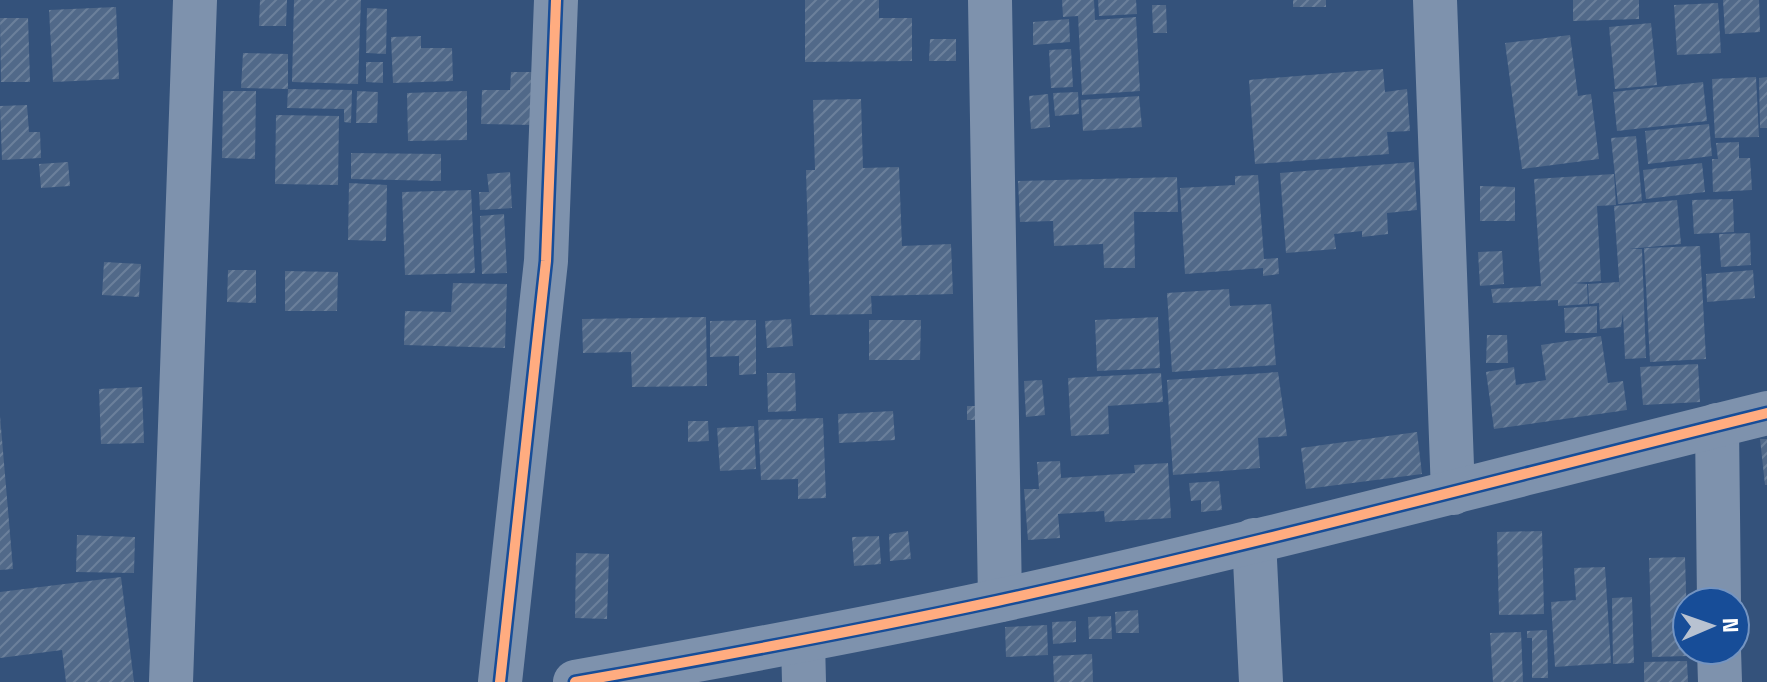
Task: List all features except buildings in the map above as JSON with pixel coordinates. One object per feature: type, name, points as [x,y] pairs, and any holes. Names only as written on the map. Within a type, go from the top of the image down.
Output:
[{"type":"street","points":[[171,682],[195,0]]},
{"type":"street","points":[[500,682],[546,261],[556,0]]},
{"type":"street","points":[[990,0],[1000,600]]},
{"type":"street","points":[[1435,0],[1453,493]]},
{"type":"street","points":[[575,682],[804,662],[1000,600],[1453,493],[1767,413]]},
{"type":"street","points":[[1717,425],[1719,586]]},
{"type":"street","points":[[1254,540],[1261,682]]},
{"type":"cycle path","points":[[500,682],[546,261],[556,0]]},
{"type":"cycle path","points":[[575,682],[997,601],[1287,534],[1767,413]]}]
